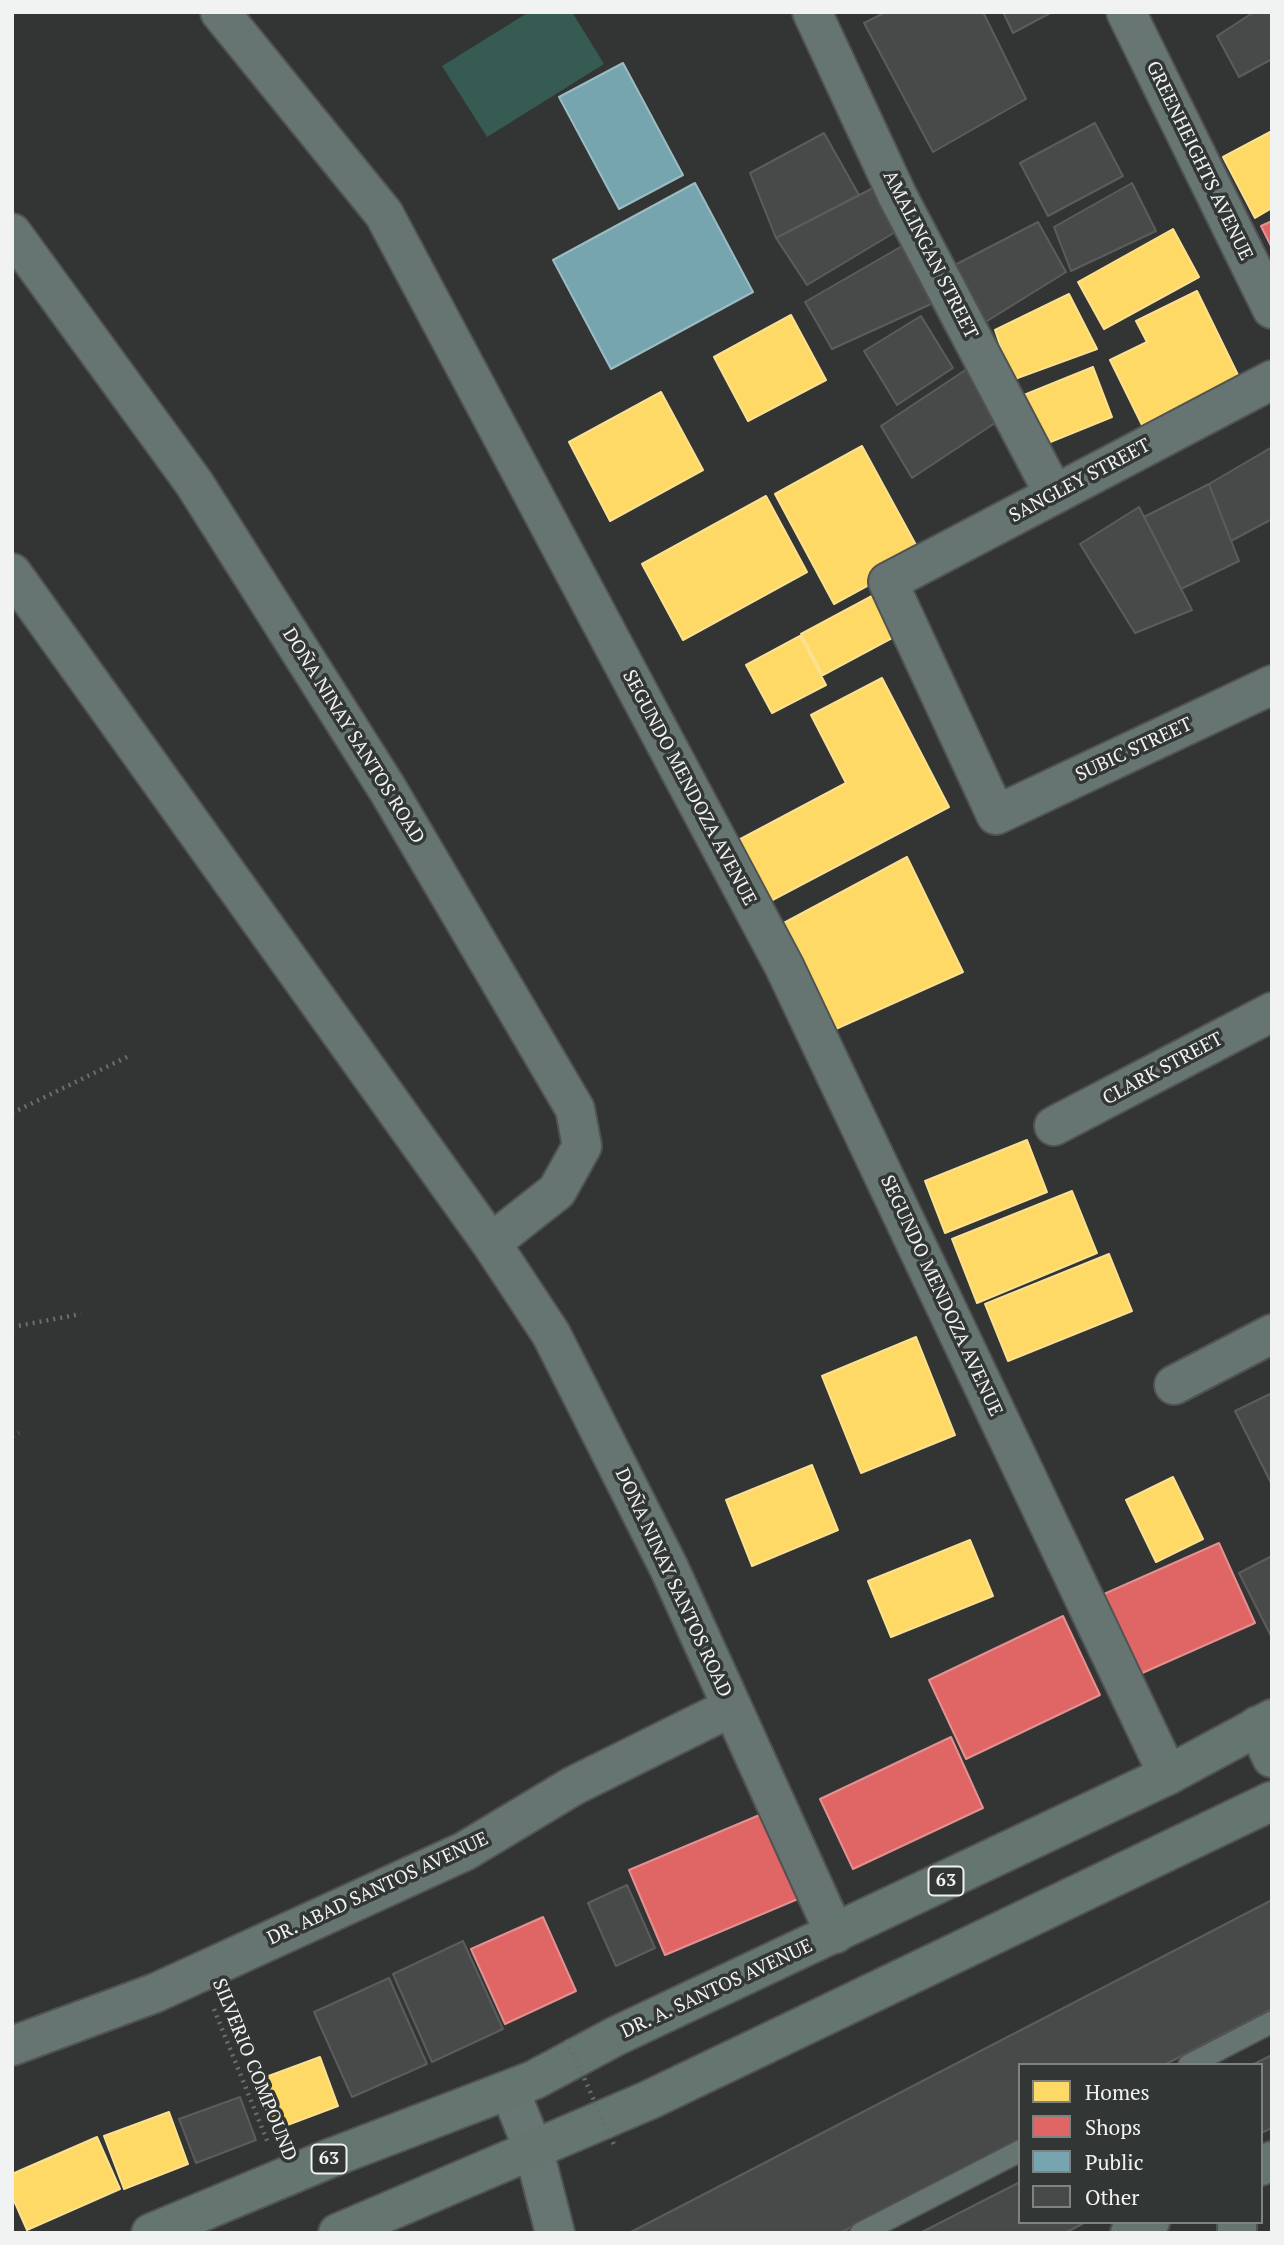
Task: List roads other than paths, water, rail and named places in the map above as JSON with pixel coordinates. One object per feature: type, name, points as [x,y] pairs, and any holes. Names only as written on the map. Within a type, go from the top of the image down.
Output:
[{"type":"main road","name":"DR. A. SANTOS AVENUE","points":[[151,2233],[282,2178],[510,2091],[586,2054],[616,2036],[1168,1775],[1267,1734]]},
{"type":"main road","points":[[338,2233],[649,2100],[1272,1801]]},
{"type":"street","name":"SEGUNDO MENDOZA AVENUE","points":[[220,12],[384,214],[784,966],[1168,1775]]},
{"type":"street","name":"AMALINGAN STREET","points":[[812,12],[898,197],[1054,494]]},
{"type":"street","name":"GREENHEIGHTS AVENUE","points":[[1126,12],[1272,309]]},
{"type":"street","name":"DOÑA NINAY SANTOS ROAD","points":[[12,233],[24,274],[202,495],[388,790],[575,1109],[582,1146],[557,1191],[491,1244]]},
{"type":"street","name":"SANGLEY STREET","points":[[996,815],[888,582],[1272,380]]},
{"type":"street","name":"DOÑA NINAY SANTOS ROAD","points":[[12,573],[491,1244],[551,1334],[669,1569],[835,1934]]},
{"type":"street","name":"SUBIC STREET","points":[[996,815],[1272,685]]},
{"type":"street","name":"CLARK STREET","points":[[1054,1126],[1272,1012]]},
{"type":"street","points":[[1174,1385],[1272,1334]]},
{"type":"street","name":"DR. ABAD SANTOS AVENUE","points":[[12,2046],[155,1993],[465,1852],[573,1786],[732,1707]]},
{"type":"street","points":[[510,2091],[534,2151],[555,2233]]},
{"type":"street","points":[[1130,2233],[1146,2224]]},
{"type":"lane","points":[[1193,2063],[1272,2022]]},
{"type":"lane","points":[[860,2233],[1018,2152]]}]
